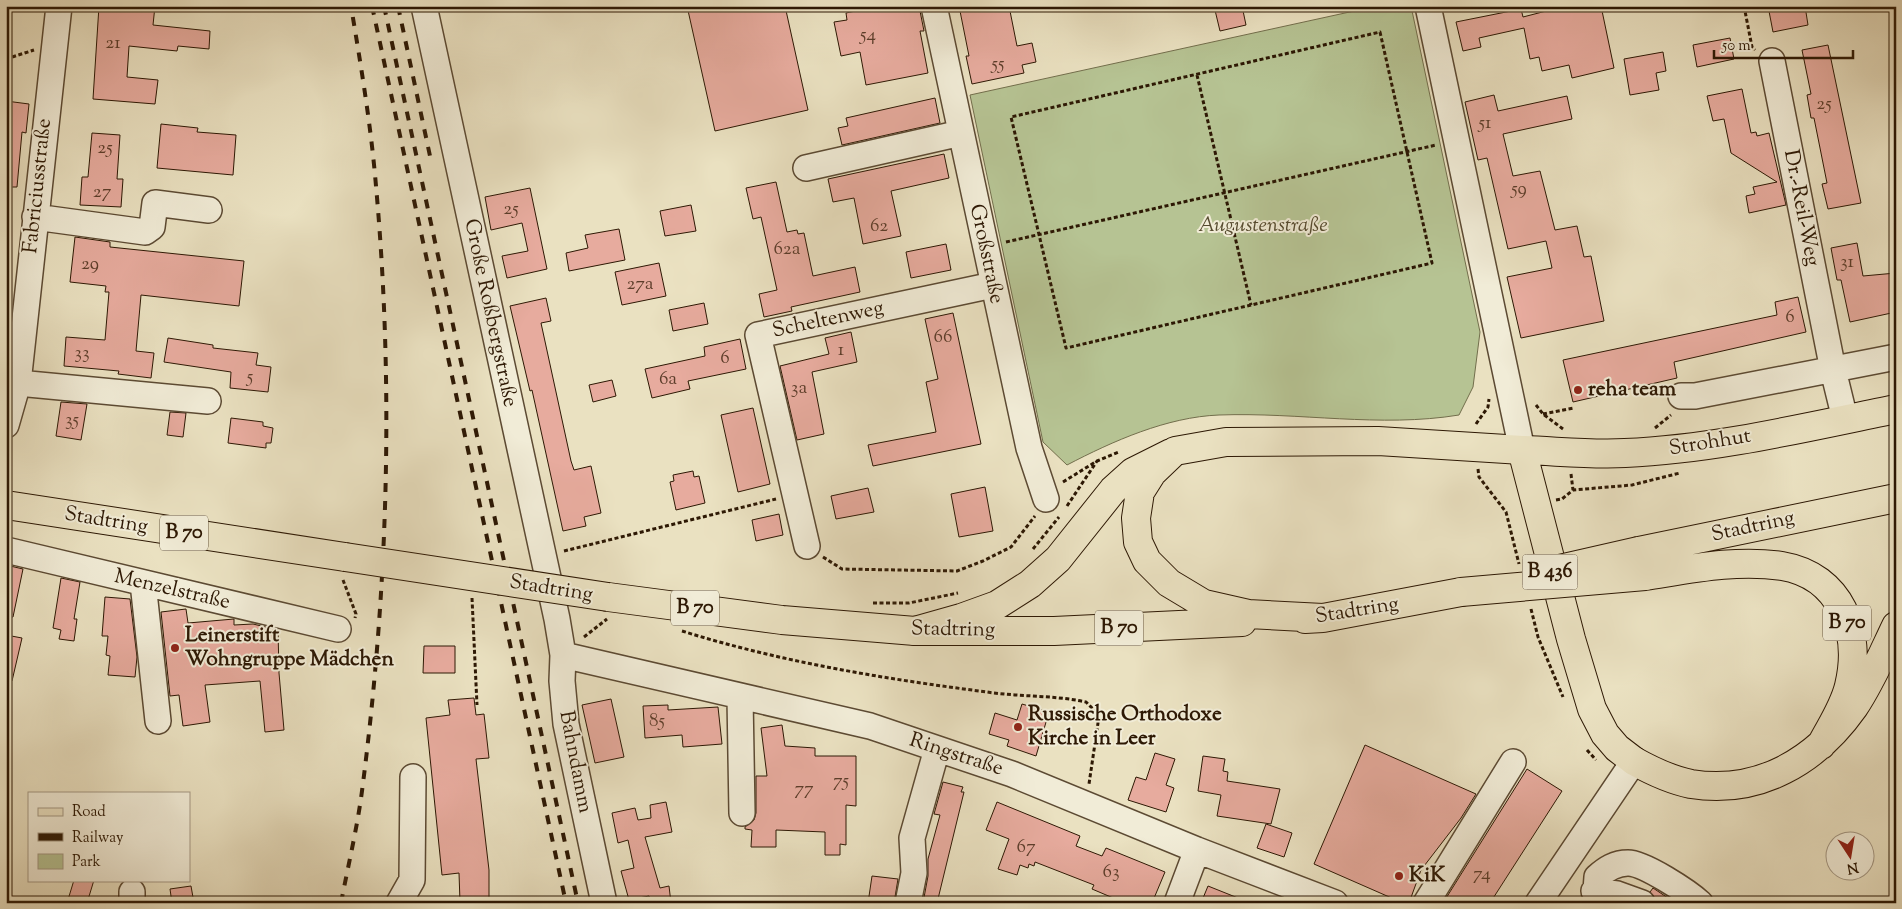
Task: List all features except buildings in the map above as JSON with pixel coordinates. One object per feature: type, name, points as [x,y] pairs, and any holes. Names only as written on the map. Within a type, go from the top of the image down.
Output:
[{"type":"main road","name":"Strohhut","points":[[1522,450],[1623,453],[1670,450],[1714,444],[1896,409]]},
{"type":"main road","name":"B 70","points":[[915,631],[961,618],[996,605],[1030,584],[1058,559],[1114,490],[1133,472],[1175,451],[1226,442],[1260,440],[1378,441],[1522,450],[1570,639],[1592,709],[1605,734],[1617,748],[1634,761],[1670,778],[1691,784],[1726,785],[1758,780],[1788,770],[1821,745],[1839,713],[1849,686],[1852,660],[1851,637],[1845,612],[1834,595],[1822,582],[1806,573],[1782,566],[1642,564]]},
{"type":"main road","points":[[1175,451],[1152,473],[1140,492],[1136,518],[1138,542],[1147,562],[1170,583],[1204,604],[1248,614],[1323,618]]},
{"type":"main road","name":"Stadtring","points":[[15,507],[343,568],[609,607],[915,631],[1054,631],[1323,618],[1461,592],[1642,564],[1896,498]]},
{"type":"main road","points":[[1821,745],[1855,706],[1878,666],[1896,626]]},
{"type":"street","name":"Fabriciusstraße","points":[[6,425],[18,382],[53,44],[59,6]]},
{"type":"street","name":"Große Roßbergstraße","points":[[424,6],[557,619]]},
{"type":"street","name":"Großstraße","points":[[934,6],[1029,448],[1057,508]]},
{"type":"street","points":[[1428,6],[1522,450]]},
{"type":"street","name":"Dr.-Reil-Weg","points":[[1772,61],[1833,370],[1846,419]]},
{"type":"street","points":[[806,168],[961,133]]},
{"type":"street","points":[[35,217],[145,232],[152,227],[156,203],[209,210]]},
{"type":"street","name":"Scheltenweg","points":[[808,546],[794,495],[758,335],[993,285]]},
{"type":"street","points":[[1688,396],[1896,357]]},
{"type":"street","points":[[18,382],[208,401]]},
{"type":"street","name":"Menzelstraße","points":[[6,550],[143,583],[347,622]]},
{"type":"street","points":[[143,583],[158,721]]},
{"type":"street","name":"Bahndamm","points":[[557,619],[571,648],[562,682],[566,724],[604,903]]},
{"type":"street","name":"Ringstraße","points":[[571,648],[740,697],[870,726],[1012,774],[1196,850],[1335,903]]},
{"type":"street","points":[[740,697],[742,813]]},
{"type":"street","points":[[908,903],[914,873],[912,838],[937,749]]},
{"type":"street","points":[[1540,902],[1634,761]]},
{"type":"street","points":[[1426,903],[1513,762]]},
{"type":"street","points":[[399,903],[412,880],[413,777]]},
{"type":"street","points":[[1177,903],[1196,850]]},
{"type":"street","points":[[1639,902],[1595,897],[1597,878],[1608,868],[1630,863],[1655,873],[1700,903]]},
{"type":"path","points":[[1744,6],[1752,48],[1772,61]]},
{"type":"path","points":[[1380,32],[1432,263],[1066,348],[1011,118],[1197,75],[1380,32]]},
{"type":"path","points":[[6,59],[53,44]]},
{"type":"path","points":[[1197,75],[1251,305]]},
{"type":"path","points":[[985,247],[1456,140]]},
{"type":"path","points":[[1648,433],[1688,396]]},
{"type":"path","points":[[1472,430],[1488,407]]},
{"type":"path","points":[[1538,408],[1566,431]]},
{"type":"path","points":[[1543,414],[1574,408]]},
{"type":"path","points":[[1028,553],[1057,508],[1097,461]]},
{"type":"path","points":[[1479,477],[1506,512]]},
{"type":"path","points":[[1562,498],[1573,490]]},
{"type":"path","points":[[544,556],[794,495]]},
{"type":"path","points":[[808,546],[842,569],[957,570],[983,561],[1011,547],[1057,508]]},
{"type":"path","points":[[343,568],[347,622]]},
{"type":"path","points":[[871,603],[909,603],[962,593]]},
{"type":"path","points":[[472,596],[477,705]]},
{"type":"path","points":[[571,648],[609,607]]},
{"type":"path","points":[[678,630],[747,650],[815,664],[990,693],[1086,702],[1097,713],[1098,723],[1093,769],[1083,802]]},
{"type":"green space","name":"Augustenstraße","points":[[1377,6],[1411,6],[1480,332],[1473,387],[1459,415],[1399,420],[1249,415],[1199,417],[1160,425],[1103,447],[1067,465],[1043,442],[970,95]]},
{"type":"railway","points":[[341,903],[360,805],[371,716],[383,565],[386,489],[385,337],[382,262],[371,141],[351,6]]},
{"type":"railway","points":[[372,6],[566,903]]},
{"type":"railway","points":[[384,6],[578,903]]},
{"type":"railway","points":[[398,6],[430,156]]},
{"type":"place","name":"reha team","points":[[1578,390]]},
{"type":"place","name":"Leinerstift Wohngruppe Mädchen","points":[[175,648]]},
{"type":"place","name":"Russische Orthodoxe Kirche in Leer","points":[[1018,727]]},
{"type":"place","name":"KiK","points":[[1399,876]]}]
